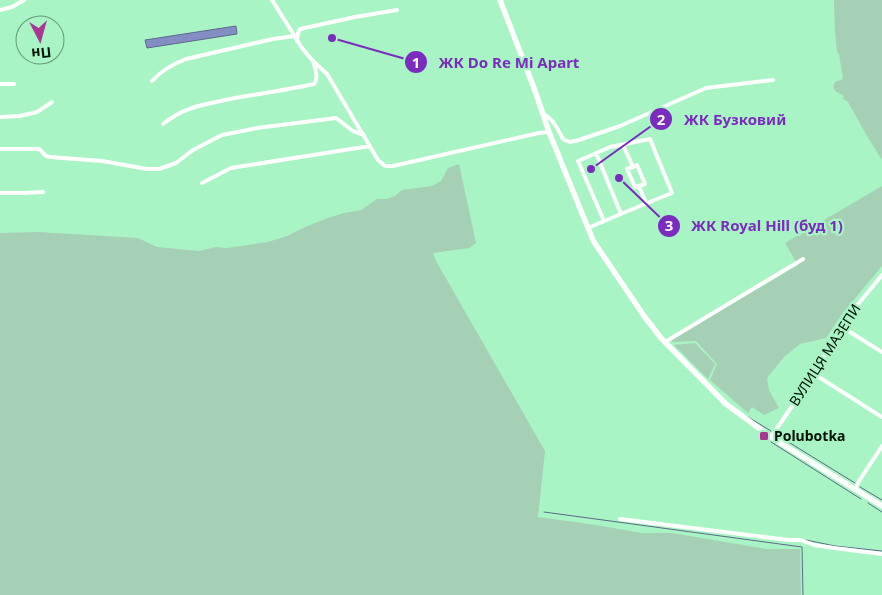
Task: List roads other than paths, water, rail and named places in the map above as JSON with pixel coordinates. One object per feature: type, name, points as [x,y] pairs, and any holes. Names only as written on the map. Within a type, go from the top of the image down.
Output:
[{"type":"main road","points":[[500,0],[549,132],[594,242],[644,316],[665,342],[726,404],[771,437],[882,506]]},
{"type":"street","points":[[0,10],[12,7],[24,0]]},
{"type":"street","points":[[272,0],[302,48],[327,74],[384,166],[392,166],[549,132]]},
{"type":"street","points":[[297,40],[299,30],[303,28],[397,10]]},
{"type":"street","points":[[152,82],[167,68],[186,59],[273,39],[295,36]]},
{"type":"street","points":[[163,124],[195,106],[314,84],[317,79],[313,61]]},
{"type":"street","points":[[543,112],[553,121],[563,140],[570,142],[620,126],[706,88],[773,80]]},
{"type":"street","points":[[0,84],[14,84]]},
{"type":"street","points":[[0,117],[20,116],[37,112],[52,102]]},
{"type":"street","points":[[0,149],[39,150],[50,157],[102,161],[147,169],[159,169],[176,163],[193,150],[222,135],[257,128],[336,118],[352,131],[364,135]]},
{"type":"street","points":[[588,228],[672,193],[650,139],[610,147],[578,161],[604,221]]},
{"type":"street","points":[[624,145],[633,167]]},
{"type":"street","points":[[202,183],[231,168],[370,146]]},
{"type":"street","points":[[596,154],[621,214]]},
{"type":"street","points":[[637,165],[645,184],[639,186],[635,188],[627,169],[637,165]]},
{"type":"street","points":[[639,186],[646,204]]},
{"type":"street","points":[[0,193],[43,192]]},
{"type":"street","points":[[665,342],[803,259]]},
{"type":"street","name":"ВУЛИЦЯ МАЗЕПИ","points":[[771,437],[814,374],[845,320],[882,275]]},
{"type":"street","points":[[842,327],[882,352]]},
{"type":"street","points":[[814,374],[882,417]]},
{"type":"street","points":[[855,490],[882,446]]},
{"type":"street","points":[[620,519],[801,540],[814,545],[882,554]]},
{"type":"water","points":[[236,26],[237,34],[147,48],[145,40]]},
{"type":"waterway","points":[[748,417],[771,431]]},
{"type":"waterway","points":[[777,435],[855,483]]},
{"type":"waterway","points":[[771,442],[861,499]]},
{"type":"waterway","points":[[860,487],[882,500]]},
{"type":"waterway","points":[[868,503],[882,512]]},
{"type":"waterway","points":[[544,512],[802,547],[803,595]]},
{"type":"waterway","points":[[806,540],[835,546],[882,551]]},
{"type":"place","name":"ЖК Do Re Mi Apart","points":[[332,38]]},
{"type":"place","name":"ЖК Бузковий","points":[[591,169]]},
{"type":"place","name":"ЖК Royal Hill (буд 1)","points":[[619,178]]},
{"type":"place","name":"Polubotka","points":[[764,436]]}]
